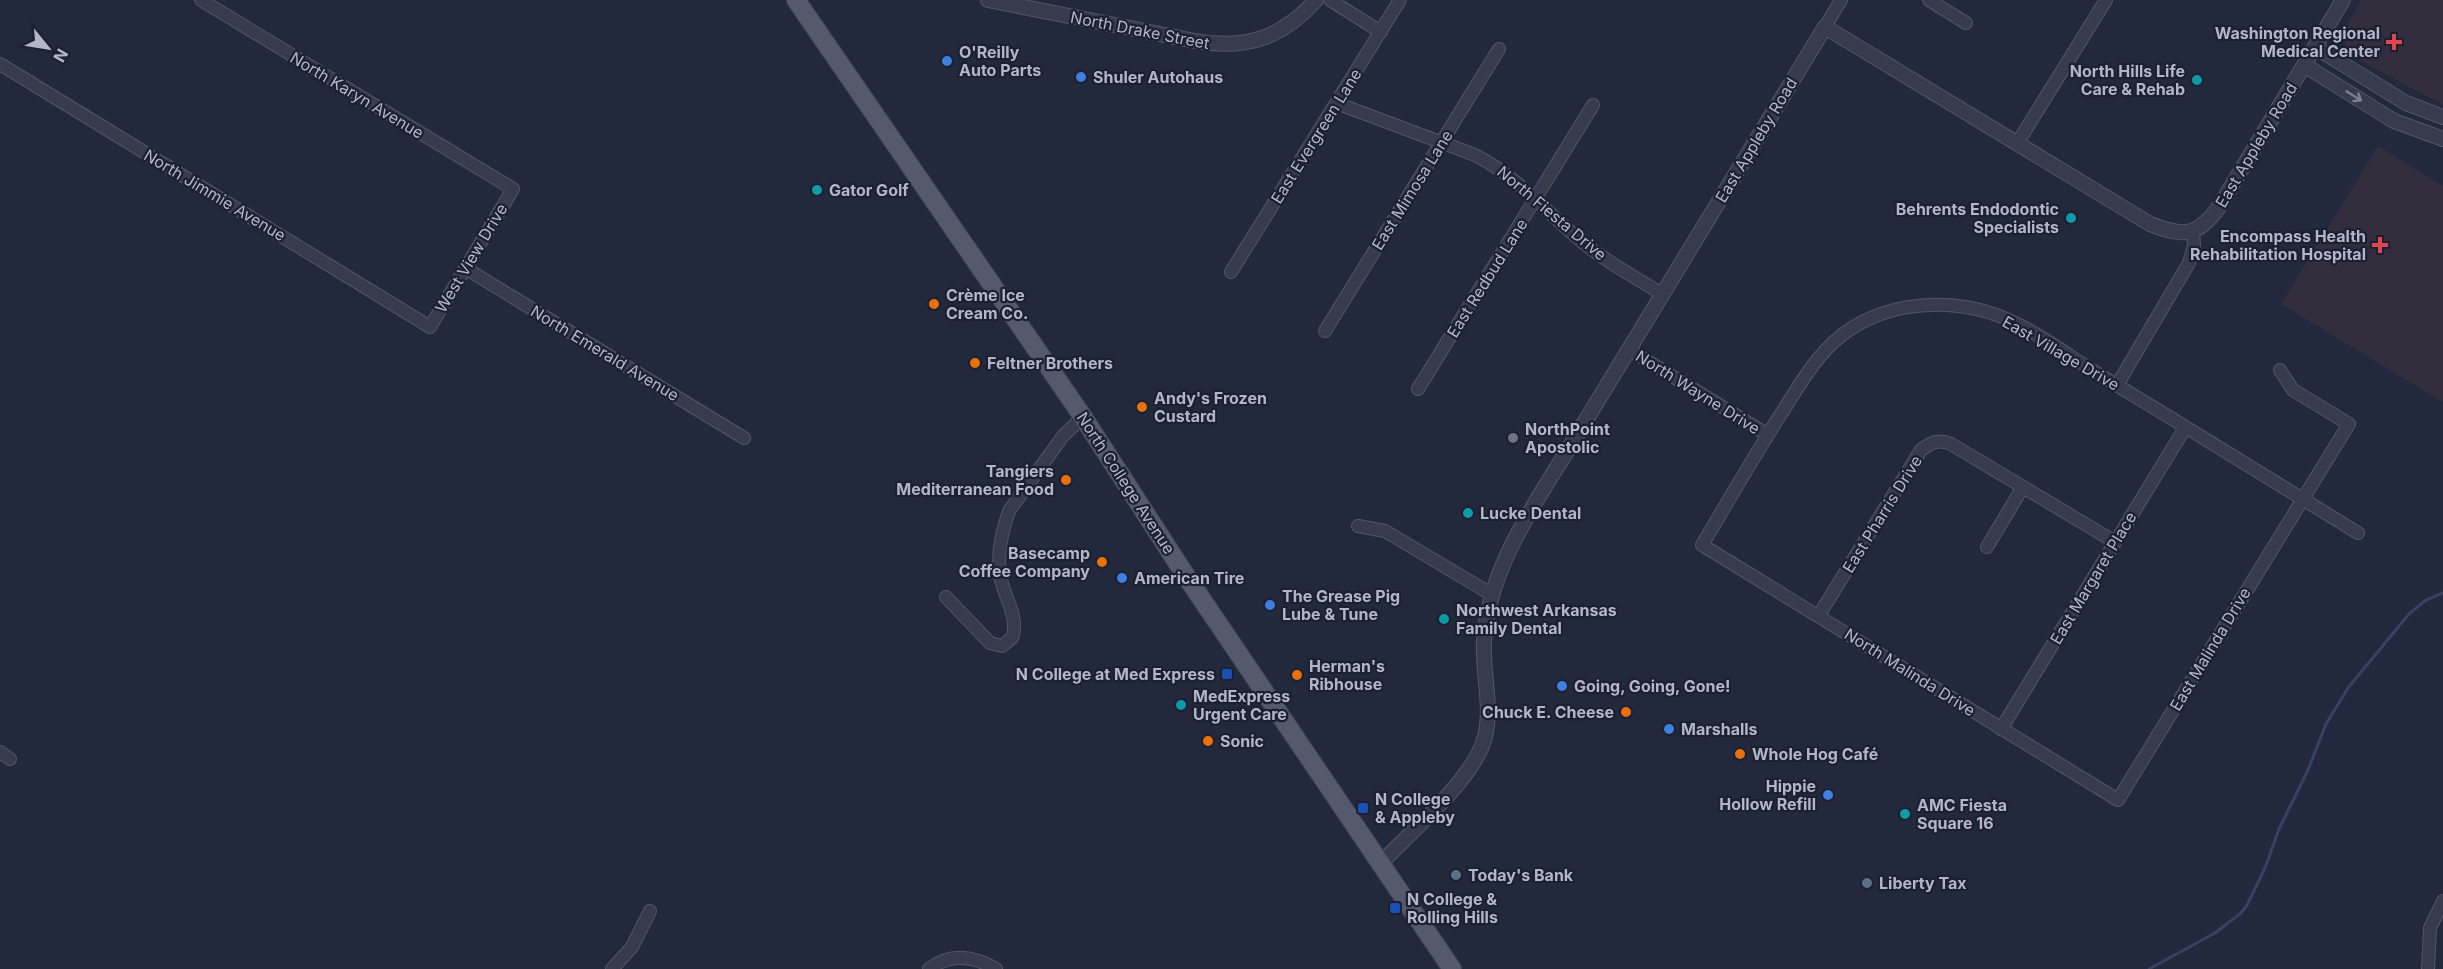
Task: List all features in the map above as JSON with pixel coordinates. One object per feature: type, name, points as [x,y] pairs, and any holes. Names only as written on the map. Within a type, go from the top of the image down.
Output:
[{"type":"main road","name":"North College Avenue","points":[[796,0],[1083,417],[1184,573],[1452,969]]},
{"type":"street","name":"North Karyn Avenue","points":[[201,0],[513,189]]},
{"type":"street","name":"North Drake Street","points":[[988,0],[1223,45],[1247,43],[1273,34],[1295,20],[1316,0]]},
{"type":"street","points":[[1330,0],[1381,32]]},
{"type":"street","name":"East Evergreen Lane","points":[[1232,272],[1400,0]]},
{"type":"street","points":[[1841,0],[1824,27],[2018,142],[2150,224],[2175,232],[2193,232],[2194,246],[2189,263],[2117,385]]},
{"type":"street","points":[[1929,0],[1966,23]]},
{"type":"street","points":[[2018,142],[2106,0]]},
{"type":"street","name":"East Appleby Road","points":[[2193,232],[2203,226],[2219,207],[2343,0]]},
{"type":"street","name":"East Appleby Road","points":[[1381,863],[1460,782],[1482,747],[1488,725],[1484,642],[1491,594],[1520,531],[1824,27]]},
{"type":"street","points":[[2315,46],[2406,102],[2443,117]]},
{"type":"street","name":"East Mimosa Lane","points":[[1324,331],[1499,49]]},
{"type":"street","name":"North Jimmie Avenue","points":[[0,64],[430,327]]},
{"type":"street","points":[[2304,65],[2394,121],[2443,139]]},
{"type":"street","name":"North Fiesta Drive","points":[[1336,103],[1442,142],[1501,169],[1591,249],[1662,294]]},
{"type":"street","name":"East Redbud Lane","points":[[1418,389],[1593,105]]},
{"type":"street","name":"West View Drive","points":[[430,327],[513,189]]},
{"type":"street","name":"North Emerald Avenue","points":[[465,268],[744,438]]},
{"type":"street","name":"East Village Drive","points":[[1702,545],[1807,373],[1831,345],[1872,317],[1913,306],[1954,305],[1992,313],[2020,327],[2358,533]]},
{"type":"street","name":"North Wayne Drive","points":[[1628,349],[1768,435]]},
{"type":"street","name":"East Malinda Drive","points":[[2118,800],[2301,498],[2349,424],[2293,390],[2280,370]]},
{"type":"street","points":[[946,597],[990,643],[1002,646],[1012,638],[1014,623],[1000,576],[1004,525],[1009,511],[1063,436],[1083,417]]},
{"type":"street","name":"East Margaret Place","points":[[2001,729],[2185,428]]},
{"type":"street","name":"East Pharris Drive","points":[[1819,615],[1921,450],[1932,442],[1943,441],[1951,444],[2115,542]]},
{"type":"street","points":[[1987,547],[2023,487]]},
{"type":"street","points":[[1359,526],[1386,531],[1491,594]]},
{"type":"street","name":"North Malinda Drive","points":[[1702,545],[2118,800]]},
{"type":"street","points":[[2428,969],[2430,928],[2443,901]]},
{"type":"street","points":[[612,969],[632,947],[650,911]]},
{"type":"street","points":[[929,969],[940,962],[962,957],[981,961],[996,969]]},
{"type":"shaded area","name":"Washington Regional Medical Center","points":[[2362,0],[2443,0],[2443,105],[2348,54],[2343,31]]},
{"type":"shaded area","name":"Encompass Health Rehabilitation Hospital","points":[[2378,146],[2443,186],[2443,402],[2281,304]]},
{"type":"waterway","points":[[2149,969],[2215,933],[2241,913],[2265,868],[2279,829],[2308,770],[2326,724],[2348,688],[2409,614],[2426,600],[2443,593]]},
{"type":"place","name":"Washington Regional Medical Center","points":[[2394,42]]},
{"type":"place","name":"O'Reilly Auto Parts","points":[[947,61]]},
{"type":"place","name":"Shuler Autohaus","points":[[1081,77]]},
{"type":"place","name":"North Hills Life Care & Rehab","points":[[2197,80]]},
{"type":"place","name":"Gator Golf","points":[[817,190]]},
{"type":"place","name":"Behrents Endodontic Specialists","points":[[2071,218]]},
{"type":"place","name":"Encompass Health Rehabilitation Hospital","points":[[2380,245]]},
{"type":"place","name":"Crème Ice Cream Co.","points":[[934,304]]},
{"type":"place","name":"Feltner Brothers","points":[[975,363]]},
{"type":"place","name":"Andy's Frozen Custard","points":[[1142,407]]},
{"type":"place","name":"NorthPoint Apostolic","points":[[1513,438]]},
{"type":"place","name":"Tangiers Mediterranean Food","points":[[1066,480]]},
{"type":"place","name":"Lucke Dental","points":[[1468,513]]},
{"type":"place","name":"Basecamp Coffee Company","points":[[1102,562]]},
{"type":"place","name":"American Tire","points":[[1122,578]]},
{"type":"place","name":"The Grease Pig Lube & Tune","points":[[1270,605]]},
{"type":"place","name":"Northwest Arkansas Family Dental","points":[[1444,619]]},
{"type":"place","name":"N College at Med Express","points":[[1227,674]]},
{"type":"place","name":"Herman's Ribhouse","points":[[1297,675]]},
{"type":"place","name":"Going, Going, Gone!","points":[[1562,686]]},
{"type":"place","name":"MedExpress Urgent Care","points":[[1181,705]]},
{"type":"place","name":"Chuck E. Cheese","points":[[1626,712]]},
{"type":"place","name":"Marshalls","points":[[1669,729]]},
{"type":"place","name":"Sonic","points":[[1208,741]]},
{"type":"place","name":"Whole Hog Café","points":[[1740,754]]},
{"type":"place","name":"Hippie Hollow Refill","points":[[1828,795]]},
{"type":"place","name":"N College & Appleby","points":[[1363,808]]},
{"type":"place","name":"AMC Fiesta Square 16","points":[[1905,814]]},
{"type":"place","name":"Today's Bank","points":[[1456,875]]},
{"type":"place","name":"Liberty Tax","points":[[1867,883]]},
{"type":"place","name":"N College & Rolling Hills","points":[[1395,908]]}]
